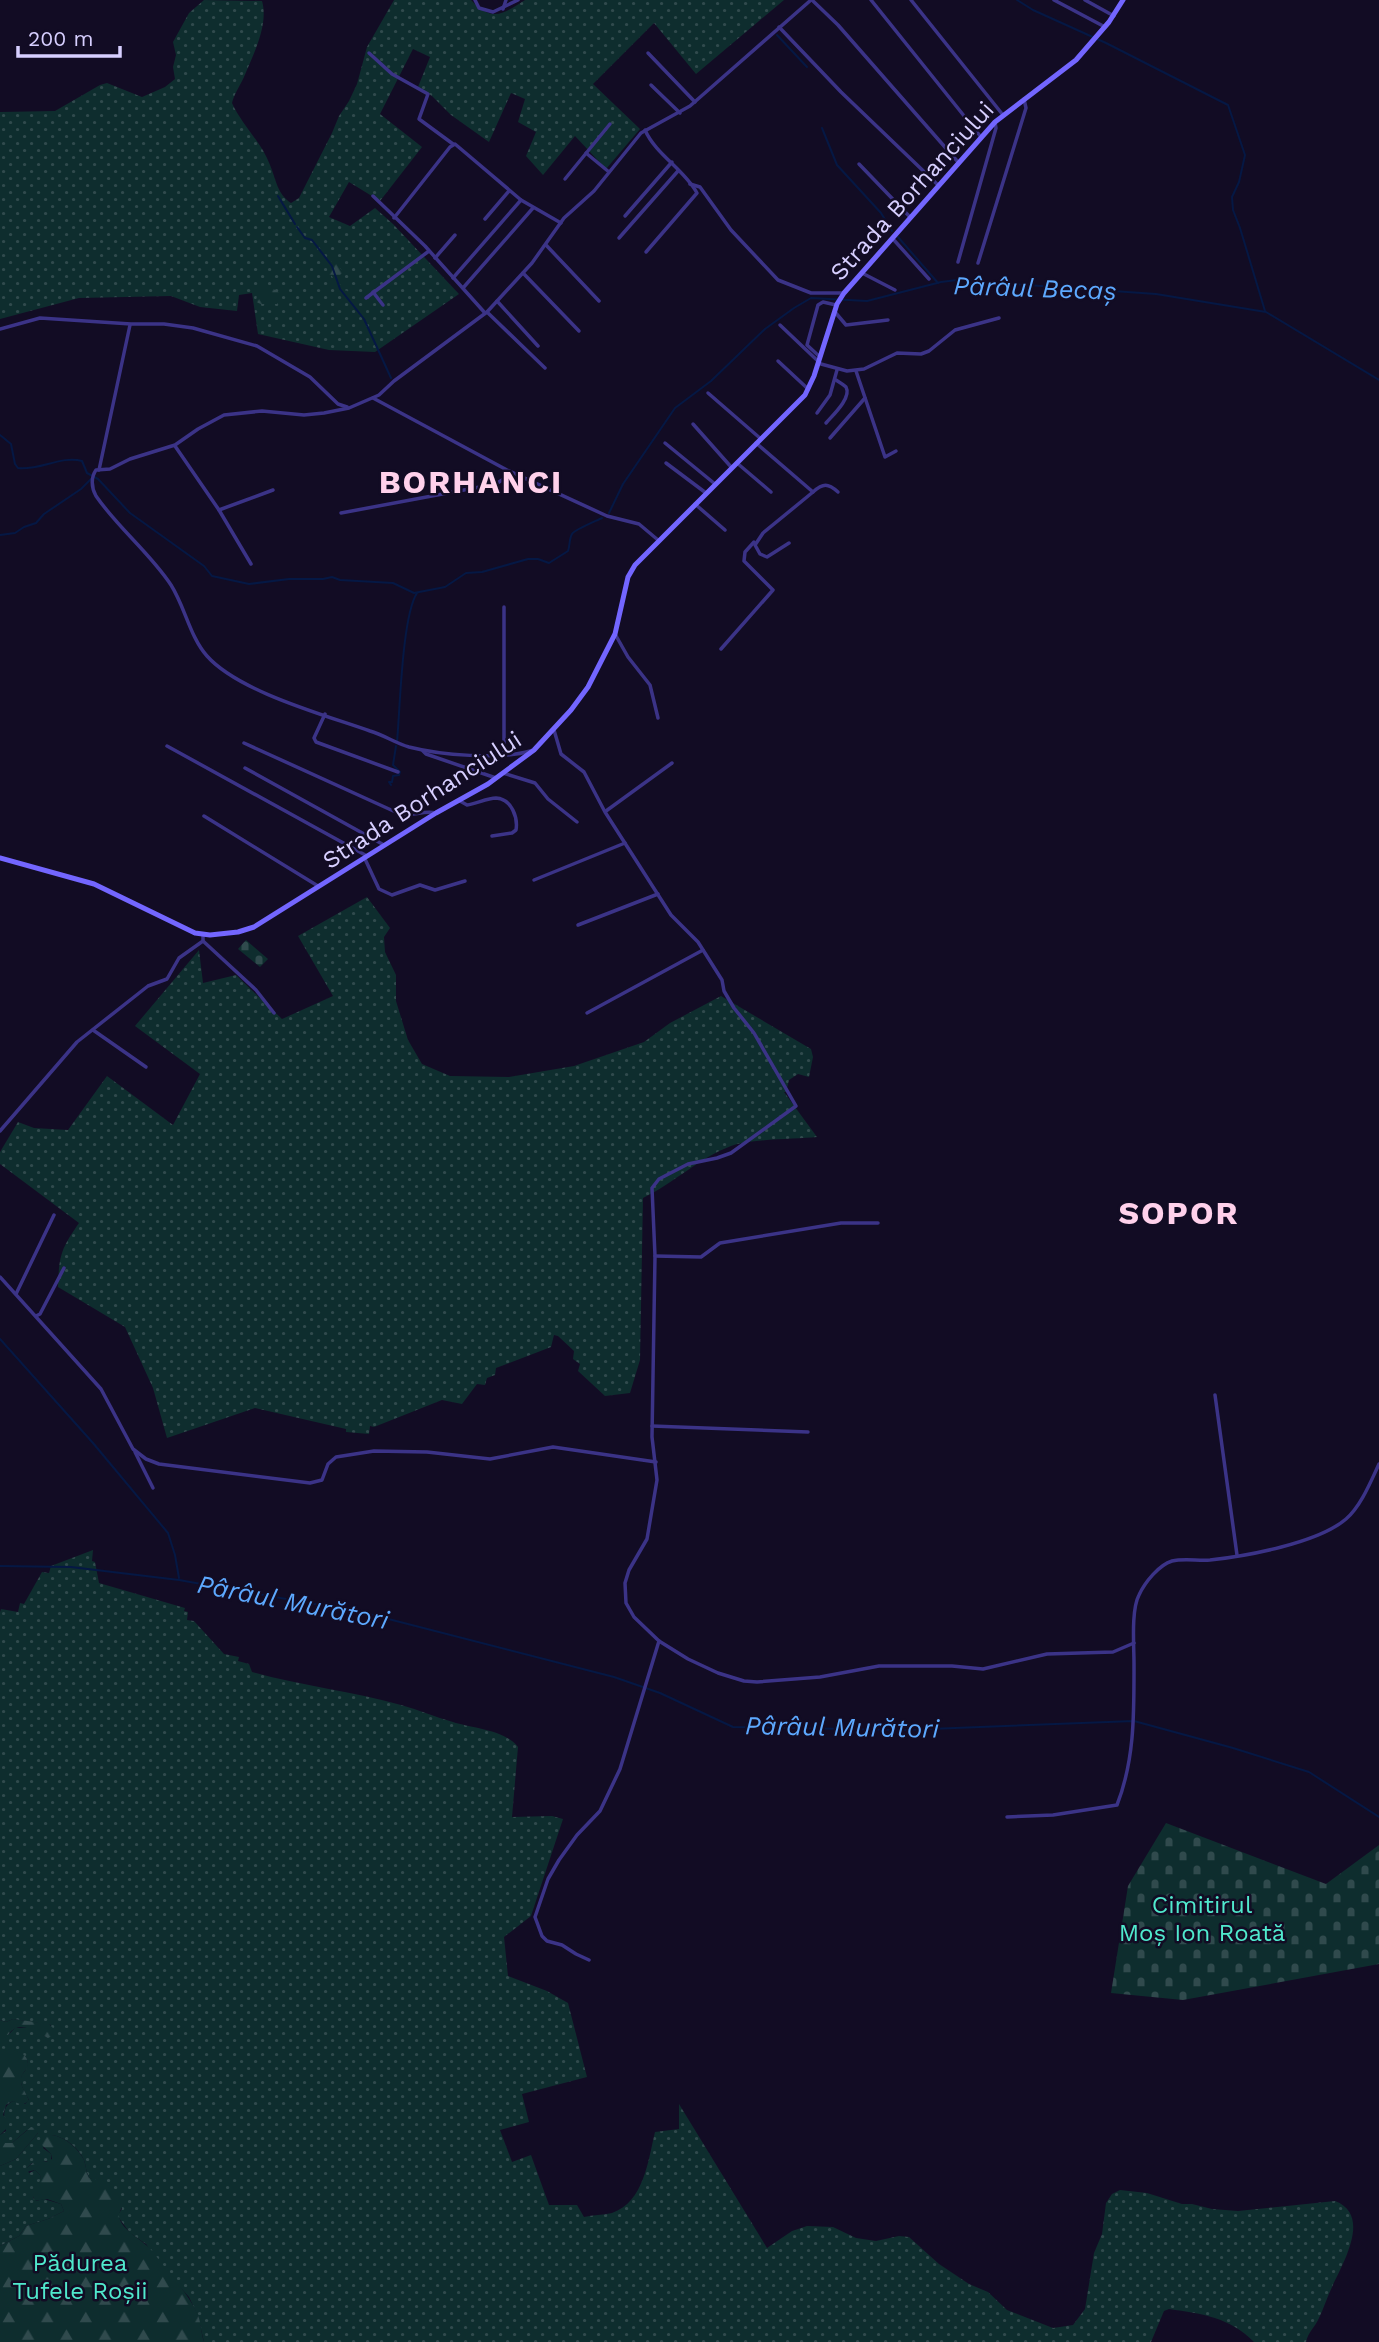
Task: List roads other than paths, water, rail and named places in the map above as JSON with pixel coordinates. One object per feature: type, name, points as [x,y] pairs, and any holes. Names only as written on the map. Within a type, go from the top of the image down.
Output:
[{"type":"main road","name":"Strada Borhanciului","points":[[0,858],[94,884],[203,938],[248,930],[496,778],[534,750],[581,698],[615,634],[630,573],[658,540],[809,389],[836,307],[843,295],[995,122],[1067,68],[1105,27],[1123,0]]},
{"type":"street","points":[[475,0],[479,8],[494,12],[518,0]]},
{"type":"street","points":[[503,9],[506,0]]},
{"type":"street","points":[[98,470],[110,469],[130,459],[175,446],[212,420],[230,413],[261,411],[304,415],[349,408],[373,398],[487,313],[546,245],[561,223],[594,191],[645,130],[680,113],[695,102],[812,0],[838,25],[958,162]]},
{"type":"street","points":[[871,0],[981,137]]},
{"type":"street","points":[[911,0],[1003,115]]},
{"type":"street","points":[[1054,0],[1105,27]]},
{"type":"street","points":[[1085,0],[1114,16]]},
{"type":"street","points":[[779,27],[841,92],[938,185]]},
{"type":"street","points":[[369,53],[392,74],[427,93],[428,98],[419,120],[454,144],[520,200],[561,223]]},
{"type":"street","points":[[648,53],[695,102]]},
{"type":"street","points":[[651,85],[680,113]]},
{"type":"street","points":[[978,263],[1026,108],[1024,99]]},
{"type":"street","points":[[958,262],[996,128],[995,122]]},
{"type":"street","points":[[565,179],[610,124]]},
{"type":"street","points":[[645,130],[653,144],[696,190],[695,197],[646,251]]},
{"type":"street","points":[[394,218],[454,144]]},
{"type":"street","points":[[586,153],[609,172]]},
{"type":"street","points":[[625,216],[672,162]]},
{"type":"street","points":[[859,164],[911,217]]},
{"type":"street","points":[[619,238],[678,171]]},
{"type":"street","points":[[690,184],[700,187],[727,225],[778,280],[811,293],[843,295]]},
{"type":"street","points":[[485,219],[509,191]]},
{"type":"street","points":[[373,196],[463,289],[545,368]]},
{"type":"street","points":[[453,278],[520,200]]},
{"type":"street","points":[[463,289],[533,208]]},
{"type":"street","points":[[435,258],[455,235]]},
{"type":"street","points":[[892,238],[929,279]]},
{"type":"street","points":[[546,245],[599,301]]},
{"type":"street","points":[[366,298],[429,251]]},
{"type":"street","points":[[523,272],[579,331]]},
{"type":"street","points":[[862,274],[895,290]]},
{"type":"street","points":[[373,292],[383,305]]},
{"type":"street","points":[[497,301],[538,346]]},
{"type":"street","points":[[819,359],[807,345],[818,305],[822,302],[836,307],[846,325],[888,320]]},
{"type":"street","points":[[0,329],[40,318],[181,326],[247,342],[310,377],[338,404],[349,408]]},
{"type":"street","points":[[780,325],[819,359],[837,370],[856,371],[897,353],[921,354],[929,351],[955,330],[999,318]]},
{"type":"street","points":[[131,324],[98,470],[92,480],[96,496],[169,583],[206,655],[218,667],[248,684],[281,699],[372,731],[396,743],[422,750],[504,756],[534,750]]},
{"type":"street","points":[[778,361],[809,389]]},
{"type":"street","points":[[817,413],[827,400],[836,380],[837,370]]},
{"type":"street","points":[[856,371],[885,457],[896,451]]},
{"type":"street","points":[[826,423],[843,403],[847,392],[846,387],[836,380]]},
{"type":"street","points":[[708,393],[813,492]]},
{"type":"street","points":[[373,398],[509,471],[607,516],[639,524],[658,540]]},
{"type":"street","points":[[830,438],[865,398]]},
{"type":"street","points":[[692,424],[734,465],[771,492]]},
{"type":"street","points":[[666,443],[715,484]]},
{"type":"street","points":[[175,446],[219,510],[251,564]]},
{"type":"street","points":[[666,463],[706,492]]},
{"type":"street","points":[[341,513],[496,484],[505,478],[509,471]]},
{"type":"street","points":[[721,649],[773,590],[744,561],[746,552],[756,540],[825,484],[838,492]]},
{"type":"street","points":[[219,510],[273,490]]},
{"type":"street","points":[[695,504],[724,530]]},
{"type":"street","points":[[756,540],[757,550],[767,558],[789,543]]},
{"type":"street","points":[[504,607],[504,756]]},
{"type":"street","points":[[615,634],[628,657],[650,685],[658,718]]},
{"type":"street","points":[[325,714],[314,738],[316,742],[398,772]]},
{"type":"street","points":[[554,728],[561,754],[584,772],[605,812],[658,894],[679,925],[703,950],[722,980],[729,999],[754,1033],[796,1106],[731,1153],[688,1164],[659,1179],[652,1188],[655,1256],[652,1426],[657,1480],[647,1539],[629,1570],[624,1596],[634,1617],[659,1641],[688,1659],[718,1673],[757,1682],[820,1677],[879,1666],[952,1666],[983,1669],[1047,1654],[1113,1652],[1134,1643]]},
{"type":"street","points":[[244,743],[400,814],[407,816],[424,811],[436,813]]},
{"type":"street","points":[[167,746],[360,850],[379,889],[392,895],[419,885],[435,890],[465,881]]},
{"type":"street","points":[[422,750],[426,754],[496,778]]},
{"type":"street","points":[[605,812],[672,763]]},
{"type":"street","points":[[244,768],[386,846]]},
{"type":"street","points":[[503,773],[535,783],[548,799],[577,822]]},
{"type":"street","points":[[459,800],[467,805],[496,798],[511,808],[517,819],[516,830],[512,834],[492,836]]},
{"type":"street","points":[[204,816],[319,887]]},
{"type":"street","points":[[534,880],[625,843]]},
{"type":"street","points":[[578,925],[658,894]]},
{"type":"street","points":[[0,1131],[77,1042],[148,986],[170,977],[179,958],[203,938],[256,990],[274,1013]]},
{"type":"street","points":[[587,1013],[703,950]]},
{"type":"street","points":[[93,1030],[146,1067]]},
{"type":"street","points":[[16,1294],[54,1216]]},
{"type":"street","points":[[655,1256],[701,1258],[720,1243],[841,1223],[878,1223]]},
{"type":"street","points":[[36,1316],[40,1314],[64,1268]]},
{"type":"street","points":[[0,1277],[104,1393],[153,1488]]},
{"type":"street","points":[[1215,1395],[1237,1555]]},
{"type":"street","points":[[652,1426],[808,1432]]},
{"type":"street","points":[[133,1449],[146,1459],[159,1464],[310,1483],[322,1480],[328,1464],[336,1457],[374,1451],[428,1452],[490,1459],[553,1447],[656,1462]]},
{"type":"street","points":[[1007,1817],[1053,1815],[1117,1805],[1133,1745],[1134,1643],[1138,1597],[1160,1568],[1173,1561],[1209,1560],[1290,1545],[1328,1530],[1347,1518],[1359,1503],[1379,1464]]},
{"type":"street","points":[[589,1960],[562,1945],[547,1941],[542,1936],[535,1917],[548,1879],[578,1835],[600,1811],[620,1769],[659,1641]]},
{"type":"waterway","name":"Pârâul Becaș","points":[[1017,0],[1228,105],[1245,155],[1239,182],[1232,197],[1233,210],[1265,311]]},
{"type":"waterway","points":[[777,35],[807,67]]},
{"type":"waterway","points":[[822,128],[837,165],[881,213],[892,231]]},
{"type":"waterway","points":[[278,196],[295,224]]},
{"type":"waterway","points":[[297,227],[305,238],[312,240],[332,266],[340,289],[364,319],[391,378]]},
{"type":"waterway","points":[[898,237],[938,283]]},
{"type":"waterway","name":"Pârâul Becaș","points":[[609,513],[623,484],[675,408],[711,381],[765,329],[811,298],[867,301],[957,280],[1156,294],[1266,312],[1379,380]]},
{"type":"waterway","name":"Pârâul Becaș","points":[[0,435],[11,444],[18,468],[67,460],[82,461],[87,473],[98,479],[130,513],[204,566],[212,576],[249,584],[332,577],[340,580],[393,583],[414,593],[445,587],[466,573],[482,572],[528,559],[549,563],[568,551],[574,532],[602,518]]},
{"type":"waterway","points":[[0,535],[15,533],[36,523],[91,479]]},
{"type":"waterway","points":[[397,742],[405,642],[417,593]]},
{"type":"waterway","points":[[391,785],[389,782],[392,782],[393,776],[399,775],[400,772],[393,765],[396,746]]},
{"type":"waterway","name":"Pârâul Murători","points":[[0,1339],[93,1443],[168,1533],[179,1578]]},
{"type":"waterway","name":"Pârâul Murători","points":[[0,1566],[71,1567],[179,1580],[365,1613],[614,1677],[660,1693],[733,1727],[904,1730],[1134,1721],[1309,1772],[1379,1817]]},
{"type":"district","name":"BORHANCI","points":[[471,482]]},
{"type":"district","name":"SOPOR","points":[[1179,1213]]},
{"type":"park label","name":"Cimitirul Moș Ion Roată","points":[[1202,1919]]},
{"type":"park label","name":"Pădurea Tufele Roșii","points":[[80,2277]]}]
